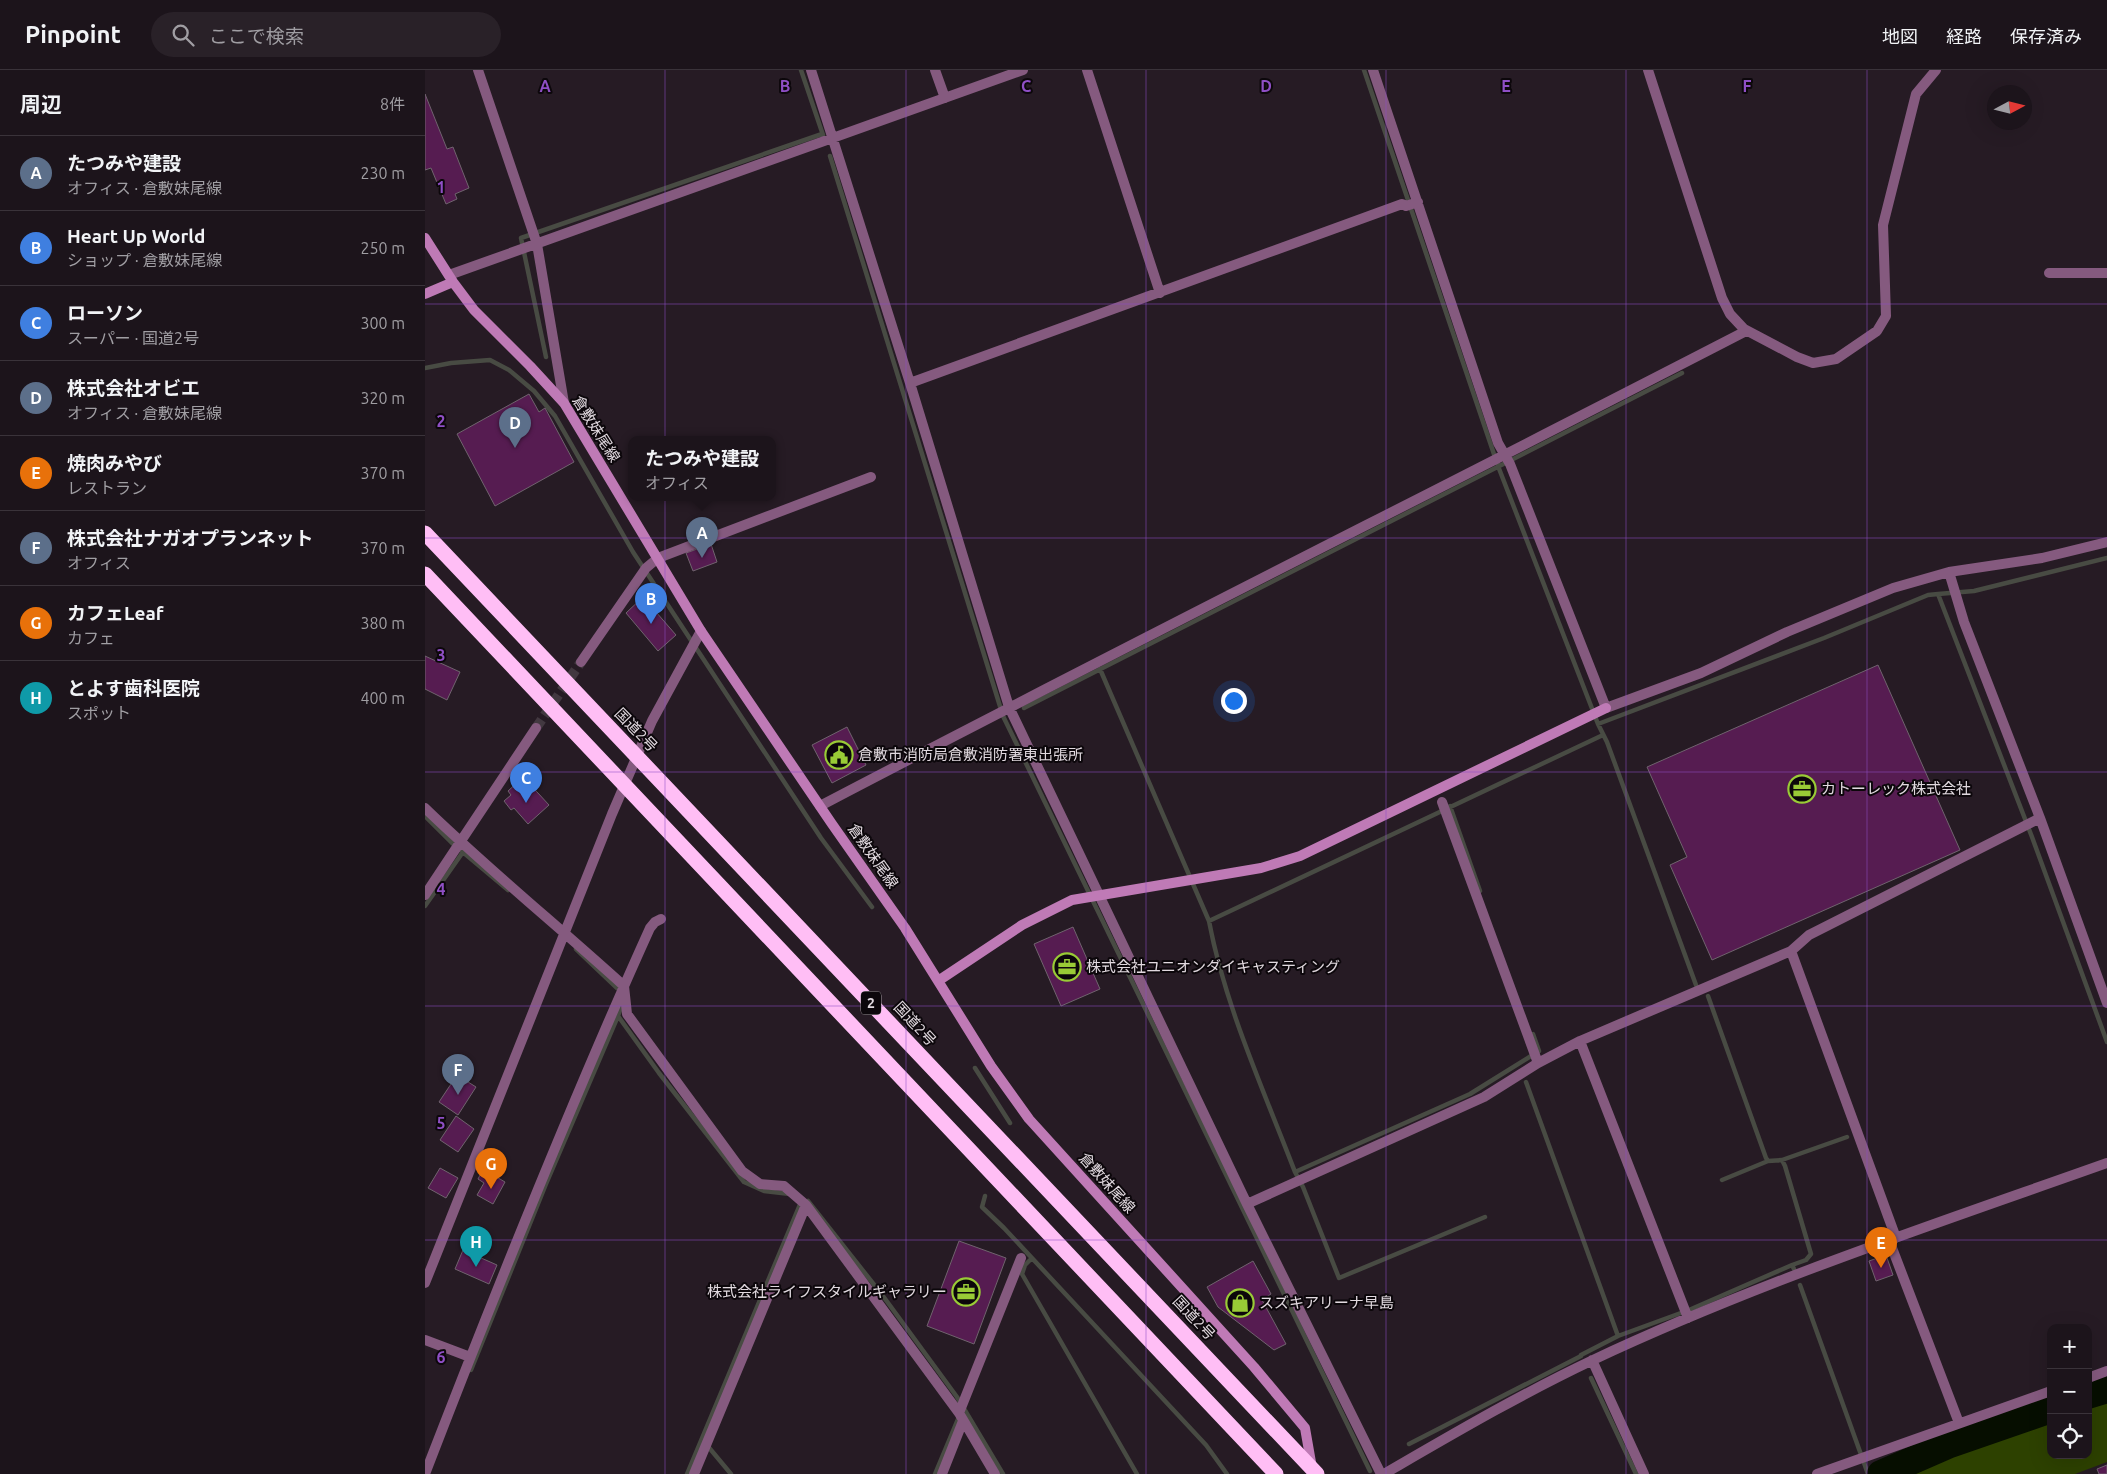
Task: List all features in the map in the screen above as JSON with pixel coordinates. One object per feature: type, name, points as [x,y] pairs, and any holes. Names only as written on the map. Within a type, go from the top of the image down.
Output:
[{"type":"highway","name":"国道2号","points":[[425,533],[1314,1472]]},
{"type":"highway","name":"2","points":[[425,574],[1275,1474]]},
{"type":"main road","name":"倉敷妹尾線","points":[[425,238],[473,310],[531,366],[564,403],[657,558],[700,634],[905,928],[991,1066],[1029,1119],[1254,1367],[1305,1428],[1314,1472]]},
{"type":"main road","points":[[425,294],[451,279]]},
{"type":"main road","points":[[938,981],[1022,925],[1072,900],[1261,868],[1300,856],[1606,708]]},
{"type":"street","points":[[478,70],[530,242],[564,403]]},
{"type":"street","points":[[811,70],[910,383],[1004,710],[1098,895],[1247,1204],[1383,1474],[1487,1414],[1686,1314],[2107,1163]]},
{"type":"street","points":[[935,70],[945,98]]},
{"type":"street","points":[[451,279],[530,242],[834,138],[1023,70]]},
{"type":"street","points":[[1087,70],[1160,292]]},
{"type":"street","points":[[1373,70],[1413,204],[1503,459],[1606,708],[1701,673],[1787,632],[1893,588],[1949,572],[2042,558],[2107,542]]},
{"type":"street","points":[[1648,70],[1722,298],[1730,314],[1746,330],[1797,357],[1813,362],[1836,359],[1877,330],[1886,316],[1883,225],[1916,94],[1935,70]]},
{"type":"street","points":[[910,383],[1403,204],[1413,204]]},
{"type":"street","points":[[2049,272],[2107,274]]},
{"type":"street","points":[[820,806],[1004,710],[1503,459],[1746,330]]},
{"type":"street","points":[[581,662],[643,571],[657,558],[871,477]]},
{"type":"street","points":[[1949,572],[1963,622],[2107,1003]]},
{"type":"street","points":[[425,1283],[637,756],[652,721],[700,634]]},
{"type":"street","points":[[425,895],[459,847],[536,728]]},
{"type":"street","points":[[1444,806],[1535,1057]]},
{"type":"street","points":[[425,808],[459,847],[565,932],[624,986],[627,1014],[742,1171],[760,1184],[783,1186],[805,1203],[962,1411],[995,1474]]},
{"type":"street","points":[[1247,1204],[1484,1097],[1535,1057],[1580,1041],[1791,951],[1809,935],[2037,820]]},
{"type":"street","points":[[425,1474],[470,1357],[624,986],[650,928],[661,919]]},
{"type":"street","points":[[1791,951],[1959,1423]]},
{"type":"street","points":[[1580,1041],[1686,1314]]},
{"type":"street","points":[[694,1474],[805,1203]]},
{"type":"street","points":[[942,1474],[962,1411],[1021,1258]]},
{"type":"street","points":[[425,1340],[470,1357]]},
{"type":"street","points":[[1592,1360],[1645,1474]]},
{"type":"street","points":[[2092,1377],[2107,1371]]},
{"type":"street","points":[[1817,1474],[2047,1392]]},
{"type":"green space","points":[[2107,1396],[2107,1462],[2075,1474],[1899,1474],[1961,1448],[2047,1417],[2047,1459],[2092,1459],[2092,1401]]},
{"type":"building","points":[[425,94],[447,149],[453,147],[469,188],[455,194],[457,199],[446,204],[431,168],[425,170]]},
{"type":"building","points":[[529,394],[539,412],[545,408],[574,462],[495,506],[457,434]]},
{"type":"building","points":[[711,544],[717,562],[693,571],[686,553]]},
{"type":"building","points":[[643,597],[676,635],[658,651],[626,613]]},
{"type":"building","points":[[425,656],[460,672],[447,700],[425,689]]},
{"type":"building","points":[[1878,665],[1960,850],[1712,960],[1670,865],[1687,857],[1647,767]]},
{"type":"building","name":"倉敷市消防局倉敷消防署東出張所","points":[[847,727],[866,765],[832,783],[812,745]]},
{"type":"building","points":[[520,780],[523,783],[526,780],[549,805],[528,824],[514,808],[511,810],[504,801],[511,795],[508,791]]},
{"type":"building","name":"株式会社ユニオンダイキャスティング","points":[[1073,927],[1100,989],[1061,1006],[1034,944]]},
{"type":"building","points":[[457,1075],[476,1087],[458,1115],[439,1102]]},
{"type":"building","points":[[456,1116],[474,1129],[458,1152],[440,1140]]},
{"type":"building","points":[[440,1168],[458,1178],[446,1198],[428,1188]]},
{"type":"building","points":[[483,1169],[505,1182],[493,1204],[477,1195],[484,1183],[478,1179]]},
{"type":"building","name":"株式会社ライフスタイルギャラリー","points":[[959,1241],[1006,1258],[974,1344],[927,1326]]},
{"type":"building","points":[[463,1250],[497,1265],[489,1284],[455,1269]]},
{"type":"building","points":[[1886,1255],[1893,1275],[1876,1281],[1869,1261]]},
{"type":"building","name":"スズキアリーナ早島","points":[[1253,1261],[1271,1294],[1262,1300],[1286,1344],[1274,1350],[1218,1307],[1207,1287]]},
{"type":"building","points":[[2107,1465],[2107,1474],[2099,1474],[2097,1469]]},
{"type":"waterway","points":[[801,70],[823,135]]},
{"type":"waterway","points":[[1364,70],[1498,466],[1598,724],[1607,742],[1696,985]]},
{"type":"waterway","points":[[546,357],[521,238],[822,134]]},
{"type":"waterway","points":[[830,156],[1003,716],[1370,1471]]},
{"type":"waterway","points":[[425,368],[451,363],[490,360],[509,370],[534,391],[555,416],[633,552],[821,838],[872,907]]},
{"type":"waterway","points":[[1024,708],[1682,373]]},
{"type":"waterway","points":[[1938,594],[1974,591],[2107,558]]},
{"type":"waterway","points":[[1598,724],[1824,638],[1928,595],[1938,594],[2032,837],[2107,1042]]},
{"type":"waterway","points":[[1100,669],[1209,921],[1225,985],[1246,1048],[1339,1278],[1485,1217]]},
{"type":"waterway","points":[[1209,921],[1603,735]]},
{"type":"waterway","points":[[1450,806],[1480,891]]},
{"type":"waterway","points":[[425,816],[452,843],[508,890]]},
{"type":"waterway","points":[[425,906],[463,852]]},
{"type":"waterway","points":[[576,949],[617,988]]},
{"type":"waterway","points":[[1708,996],[1766,1158],[1768,1161],[1782,1160],[1785,1166],[1811,1254],[1806,1260],[1792,1265],[1794,1269]]},
{"type":"waterway","points":[[621,1007],[618,1016],[659,1073],[744,1182],[764,1191],[790,1194]]},
{"type":"waterway","points":[[471,1370],[546,1184],[618,1016]]},
{"type":"waterway","points":[[1295,1172],[1470,1094],[1539,1051],[1533,1034]]},
{"type":"waterway","points":[[975,1068],[1010,1123]]},
{"type":"waterway","points":[[1526,1082],[1618,1336],[1581,1355]]},
{"type":"waterway","points":[[1782,1160],[1847,1137]]},
{"type":"waterway","points":[[1722,1180],[1768,1161]]},
{"type":"waterway","points":[[985,1196],[982,1207],[1004,1228],[1206,1445],[1227,1474]]},
{"type":"waterway","points":[[808,1201],[883,1296],[957,1397],[1003,1474]]},
{"type":"waterway","points":[[687,1474],[801,1202]]},
{"type":"waterway","points":[[1032,1258],[1025,1265],[1022,1274],[1137,1474]]},
{"type":"waterway","points":[[1618,1336],[1689,1310],[1792,1265]]},
{"type":"waterway","points":[[1800,1285],[1868,1474]]},
{"type":"waterway","points":[[1409,1444],[1581,1356]]},
{"type":"waterway","points":[[1591,1378],[1636,1474]]},
{"type":"waterway","points":[[2092,1394],[2107,1389]]},
{"type":"waterway","points":[[1881,1474],[1950,1444],[2047,1410]]},
{"type":"waterway","points":[[935,1474],[958,1419]]},
{"type":"waterway","points":[[706,1444],[731,1474]]},
{"type":"tunnel","points":[[536,728],[581,662]]},
{"type":"place","name":"株式会社オビエ","points":[[515,448]]},
{"type":"place","name":"たつみや建設","points":[[702,558]]},
{"type":"place","name":"Heart Up World","points":[[651,624]]},
{"type":"place","name":"倉敷市消防局倉敷消防署東出張所","points":[[839,755]]},
{"type":"place","name":"カトーレック株式会社","points":[[1802,789]]},
{"type":"place","name":"ローソン","points":[[526,803]]},
{"type":"place","name":"株式会社ユニオンダイキャスティング","points":[[1067,967]]},
{"type":"place","name":"株式会社ナガオプランネット","points":[[458,1095]]},
{"type":"place","name":"カフェLeaf","points":[[491,1189]]},
{"type":"place","name":"とよす歯科医院","points":[[476,1267]]},
{"type":"place","name":"焼肉みやび","points":[[1881,1268]]},
{"type":"place","name":"株式会社ライフスタイルギャラリー","points":[[966,1292]]},
{"type":"place","name":"スズキアリーナ早島","points":[[1240,1303]]}]
